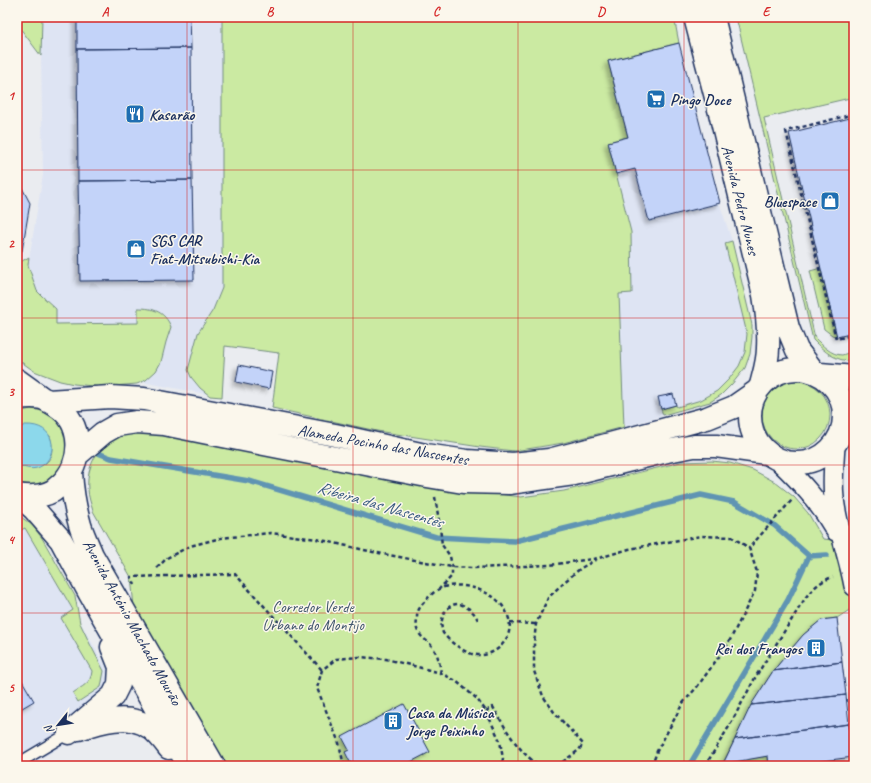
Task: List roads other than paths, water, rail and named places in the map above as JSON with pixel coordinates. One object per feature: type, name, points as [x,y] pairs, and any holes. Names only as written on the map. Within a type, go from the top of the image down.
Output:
[{"type":"main road","name":"Avenida Pedro Nunes","points":[[695,17],[722,120],[764,295],[768,323],[768,348],[766,364],[759,388]]},
{"type":"main road","name":"Avenida Pedro Nunes","points":[[713,17],[788,328],[798,350],[817,373]]},
{"type":"main road","points":[[817,373],[830,382],[838,393],[843,405],[845,418],[844,432],[824,456],[810,462],[794,464],[773,457],[757,442],[749,417],[751,403],[759,388],[772,376],[785,370],[800,369],[817,373],[854,377]]},
{"type":"main road","name":"Avenida António Machado Mourão","points":[[17,380],[59,407],[68,417],[75,429],[78,442],[74,464],[72,490],[80,527],[92,554],[214,766]]},
{"type":"main road","name":"Alameda Pocinho das Nascentes","points":[[17,398],[28,396],[45,399],[110,397],[144,399],[335,435],[425,455],[467,461],[513,464],[549,460],[584,452],[707,418],[734,407],[759,388]]},
{"type":"main road","name":"Alameda Pocinho das Nascentes","points":[[18,495],[37,496],[53,491],[65,480],[74,464],[103,433],[117,425],[137,422],[164,424],[419,475],[463,482],[509,484],[574,474],[667,451],[694,446],[716,446],[773,457]]},
{"type":"main road","name":"Avenida António Machado Mourão","points":[[18,495],[34,509],[61,540],[90,594],[189,766]]},
{"type":"main road","points":[[69,733],[113,696],[119,684],[120,667],[90,594]]},
{"type":"main road","points":[[69,733],[102,721],[124,719],[139,721],[150,727],[161,738],[182,766]]},
{"type":"street","points":[[844,432],[833,468],[834,499],[842,542],[854,586]]},
{"type":"street","points":[[773,457],[801,482],[826,513],[842,542]]},
{"type":"lane","points":[[17,764],[69,733]]},
{"type":"water","points":[[25,425],[39,427],[48,433],[52,442],[51,452],[47,461],[40,467],[30,469],[17,464],[17,429]]},
{"type":"waterway","name":"Ribeira das Nascentes","points":[[98,453],[111,458],[249,481],[436,537],[515,541],[701,495],[734,502],[774,525],[809,556],[827,555]]},
{"type":"waterway","points":[[689,766],[788,600],[809,556]]},
{"type":"place","name":"Pingo Doce","points":[[656,99]]},
{"type":"place","name":"Kasarão","points":[[135,114]]},
{"type":"place","name":"Bluespace","points":[[830,201]]},
{"type":"place","name":"SGS CAR Fiat-Mitsubishi-Kia","points":[[136,249]]},
{"type":"place","name":"Rei dos Frangos","points":[[816,648]]},
{"type":"place","name":"Casa da Música Jorge Peixinho","points":[[393,721]]},
{"type":"park label","name":"Corredor Verde Urbano do Montijo","points":[[313,615]]}]
